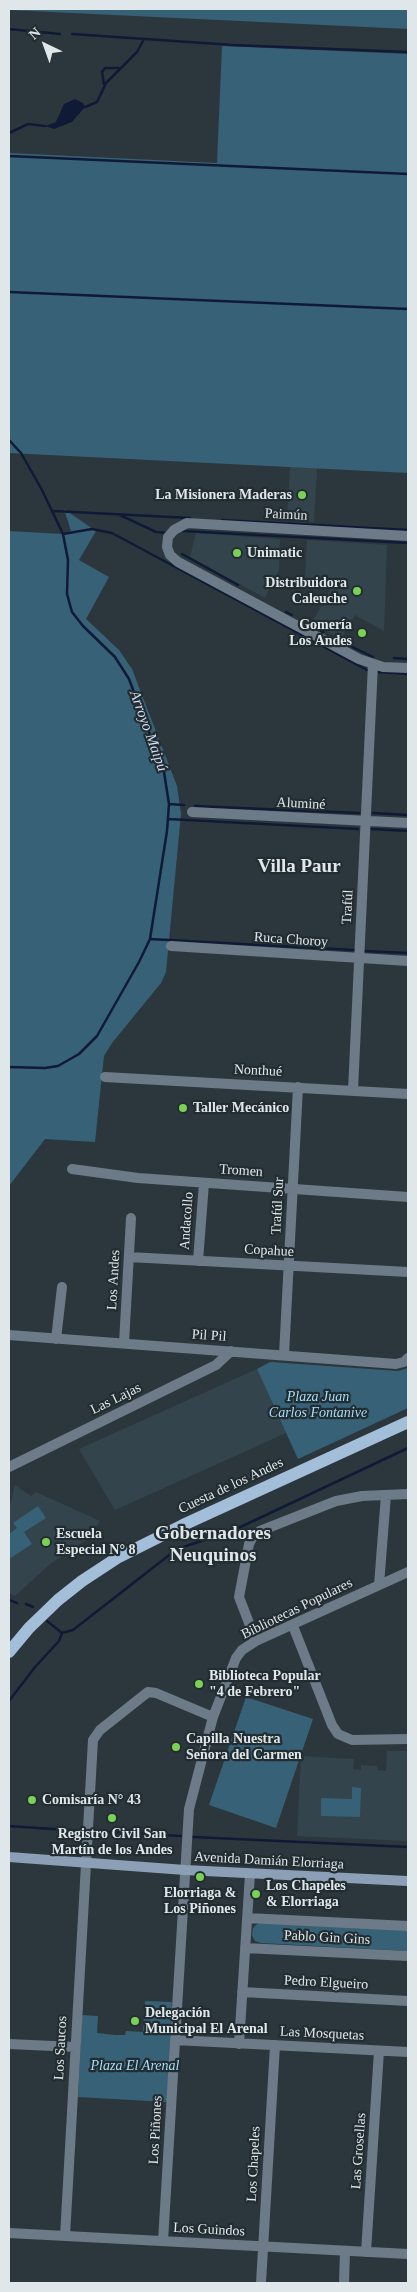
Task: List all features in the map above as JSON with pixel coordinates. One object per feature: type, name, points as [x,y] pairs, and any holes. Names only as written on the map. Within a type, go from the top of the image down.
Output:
[{"type":"main road","name":"Cuesta de los Andes","points":[[9,1652],[36,1620],[62,1596],[117,1558],[189,1522],[408,1422]]},
{"type":"street","name":"Paimún","points":[[373,664],[359,659],[178,562],[168,551],[168,538],[174,530],[187,523],[408,536]]},
{"type":"street","points":[[373,664],[408,668]]},
{"type":"street","name":"Trafúl","points":[[353,1090],[373,664]]},
{"type":"street","name":"Aluminé","points":[[192,812],[408,823]]},
{"type":"street","name":"Ruca Choroy","points":[[171,946],[408,962]]},
{"type":"street","name":"Nonthué","points":[[105,1077],[408,1094]]},
{"type":"street","name":"Trafúl Sur","points":[[284,1355],[298,1087]]},
{"type":"street","name":"Tromen","points":[[72,1168],[130,1178],[408,1196]]},
{"type":"street","name":"Andacollo","points":[[198,1261],[204,1183]]},
{"type":"street","name":"Los Andes","points":[[124,1343],[130,1218]]},
{"type":"street","name":"Copahue","points":[[129,1257],[408,1272]]},
{"type":"street","points":[[56,1339],[62,1287]]},
{"type":"street","name":"Pil Pil","points":[[9,1335],[396,1364],[407,1359]]},
{"type":"street","name":"Las Lajas","points":[[9,1467],[216,1365],[231,1351]]},
{"type":"street","points":[[256,1641],[239,1597],[252,1536],[260,1531],[336,1501],[353,1497],[408,1494]]},
{"type":"street","points":[[379,1584],[386,1495]]},
{"type":"street","name":"Bibliotecas Populares","points":[[185,1870],[189,1809],[212,1717],[238,1654],[256,1641],[293,1626],[408,1572]]},
{"type":"street","points":[[293,1626],[332,1725],[338,1734],[352,1740],[408,1739]]},
{"type":"street","name":"Los Saucos","points":[[65,2236],[92,1745],[97,1733],[141,1696],[152,1692],[212,1717]]},
{"type":"street","name":"Avenida Damián Elorriaga","points":[[9,1857],[250,1874],[408,1881]]},
{"type":"street","name":"Los Piñones","points":[[164,2241],[185,1870]]},
{"type":"street","points":[[238,2044],[250,1874]]},
{"type":"street","name":"Pablo Gin Gins","points":[[247,1918],[408,1926]]},
{"type":"street","name":"Pablo Gin Gins","points":[[245,1948],[408,1956]]},
{"type":"street","name":"Pedro Elgueiro","points":[[242,1992],[408,2001]]},
{"type":"street","name":"Las Mosquetas","points":[[175,2040],[408,2052]]},
{"type":"street","points":[[9,2044],[75,2047]]},
{"type":"street","name":"Los Chapeles","points":[[261,2283],[275,2045]]},
{"type":"street","name":"Las Grosellas","points":[[366,2252],[379,2051]]},
{"type":"street","name":"Los Guindos","points":[[9,2233],[408,2254]]},
{"type":"street","points":[[344,2283],[346,2251]]},
{"type":"shaded area","points":[[75,99],[83,103],[85,107],[72,122],[54,129],[45,126],[56,122],[64,104]]},
{"type":"shaded area","name":"La Misionera Maderas","points":[[290,467],[317,468],[314,522],[287,521]]},
{"type":"shaded area","points":[[196,533],[280,539],[279,570],[265,598],[190,557]]},
{"type":"shaded area","name":"Distribuidora Caleuche","points":[[307,540],[387,545],[384,631],[355,615],[341,639],[312,623],[332,586],[305,578]]},
{"type":"shaded area","points":[[257,1369],[286,1433],[115,1510],[79,1449]]},
{"type":"shaded area","name":"Escuela Especial N° 8","points":[[15,1485],[31,1496],[36,1492],[100,1521],[89,1538],[50,1564],[15,1596],[9,1593],[9,1509]]},
{"type":"shaded area","points":[[387,1751],[408,1751],[408,1841],[297,1836],[301,1756],[354,1759],[353,1769],[361,1770],[361,1765],[377,1766],[378,1770],[386,1771]]},
{"type":"green space","points":[[408,9],[408,29],[9,10]]},
{"type":"green space","points":[[222,46],[408,54],[408,473],[9,453],[9,153],[217,163]]},
{"type":"green space","points":[[64,509],[96,531],[79,560],[109,577],[86,619],[119,650],[132,669],[177,786],[181,814],[166,972],[161,983],[112,1043],[104,1056],[95,1142],[45,1139],[9,1186],[9,531],[63,534],[71,531]]},
{"type":"green space","name":"Plaza Juan Carlos Fontanive","points":[[270,1362],[398,1371],[408,1368],[408,1408],[298,1459],[257,1369]]},
{"type":"green space","points":[[38,1506],[46,1518],[24,1532],[32,1544],[9,1559],[9,1534],[17,1528],[13,1523]]},
{"type":"green space","points":[[246,1697],[313,1719],[276,1828],[209,1805]]},
{"type":"green space","points":[[352,1787],[361,1788],[360,1817],[321,1816],[321,1798],[352,1799]]},
{"type":"green space","points":[[258,1923],[408,1930],[408,1951],[261,1943],[255,1941],[252,1935],[253,1928]]},
{"type":"green space","name":"Plaza El Arenal","points":[[145,2001],[172,2002],[167,2102],[78,2097],[82,2015],[98,2016],[97,2033],[125,2035],[126,2031],[143,2032]]},
{"type":"waterway","points":[[9,29],[60,34]]},
{"type":"waterway","points":[[72,34],[233,45],[408,52]]},
{"type":"waterway","points":[[85,107],[97,102],[106,83],[137,52],[144,39]]},
{"type":"waterway","points":[[104,84],[102,72],[105,68],[119,68]]},
{"type":"waterway","points":[[9,133],[28,124],[45,126]]},
{"type":"waterway","points":[[9,156],[408,174]]},
{"type":"waterway","points":[[9,292],[408,309]]},
{"type":"waterway","name":"Arroyo Maipú","points":[[9,440],[21,453],[42,490],[63,534],[68,560],[67,594],[72,612],[83,626],[115,657],[129,679],[164,772],[169,804],[167,831],[150,939],[97,1036],[79,1054],[58,1066],[45,1068],[9,1067]]},
{"type":"waterway","points":[[54,511],[190,518]]},
{"type":"waterway","points":[[120,515],[156,532],[167,533]]},
{"type":"waterway","points":[[222,520],[408,530]]},
{"type":"waterway","points":[[63,534],[92,529],[112,533],[367,670]]},
{"type":"waterway","points":[[183,531],[408,543]]},
{"type":"waterway","points":[[182,554],[238,585]]},
{"type":"waterway","points":[[286,612],[292,615]]},
{"type":"waterway","points":[[301,620],[323,632]]},
{"type":"waterway","points":[[334,638],[373,657]]},
{"type":"waterway","points":[[394,658],[408,659]]},
{"type":"waterway","points":[[378,672],[408,674]]},
{"type":"waterway","points":[[169,804],[184,805]]},
{"type":"waterway","points":[[195,806],[359,813]]},
{"type":"waterway","points":[[373,813],[408,815]]},
{"type":"waterway","points":[[168,819],[358,829]]},
{"type":"waterway","points":[[371,829],[408,831]]},
{"type":"waterway","points":[[150,939],[354,950]]},
{"type":"waterway","points":[[365,951],[408,953]]},
{"type":"waterway","points":[[183,1547],[232,1531],[408,1448]]},
{"type":"waterway","points":[[62,1633],[73,1630],[177,1549]]},
{"type":"waterway","points":[[9,1600],[17,1603]]},
{"type":"waterway","points":[[26,1604],[33,1607]]},
{"type":"waterway","points":[[47,1621],[62,1633]]},
{"type":"waterway","points":[[9,1701],[35,1667],[59,1641],[62,1633]]},
{"type":"waterway","points":[[9,1826],[67,1830]]},
{"type":"waterway","points":[[70,1830],[83,1831]]},
{"type":"waterway","points":[[92,1831],[181,1836]]},
{"type":"waterway","points":[[193,1837],[408,1847]]},
{"type":"place","name":"La Misionera Maderas","points":[[302,495]]},
{"type":"place","name":"Unimatic","points":[[237,553]]},
{"type":"place","name":"Distribuidora Caleuche","points":[[357,591]]},
{"type":"place","name":"Gomería Los Andes","points":[[362,633]]},
{"type":"place","name":"Taller Mecánico","points":[[183,1108]]},
{"type":"place","name":"Escuela Especial N° 8","points":[[46,1542]]},
{"type":"place","name":"Biblioteca Popular \"4 de Febrero\"","points":[[199,1684]]},
{"type":"place","name":"Capilla Nuestra Señora del Carmen","points":[[176,1747]]},
{"type":"place","name":"Comisaría N° 43","points":[[32,1800]]},
{"type":"place","name":"Registro Civil San Martín de los Andes","points":[[112,1818]]},
{"type":"place","name":"Elorriaga & Los Piñones","points":[[200,1877]]},
{"type":"place","name":"Los Chapeles & Elorriaga","points":[[256,1894]]},
{"type":"place","name":"Delegación Municipal El Arenal","points":[[135,2021]]},
{"type":"district","name":"Villa Paur","points":[[299,867]]},
{"type":"district","name":"Gobernadores Neuquinos","points":[[213,1545]]}]
